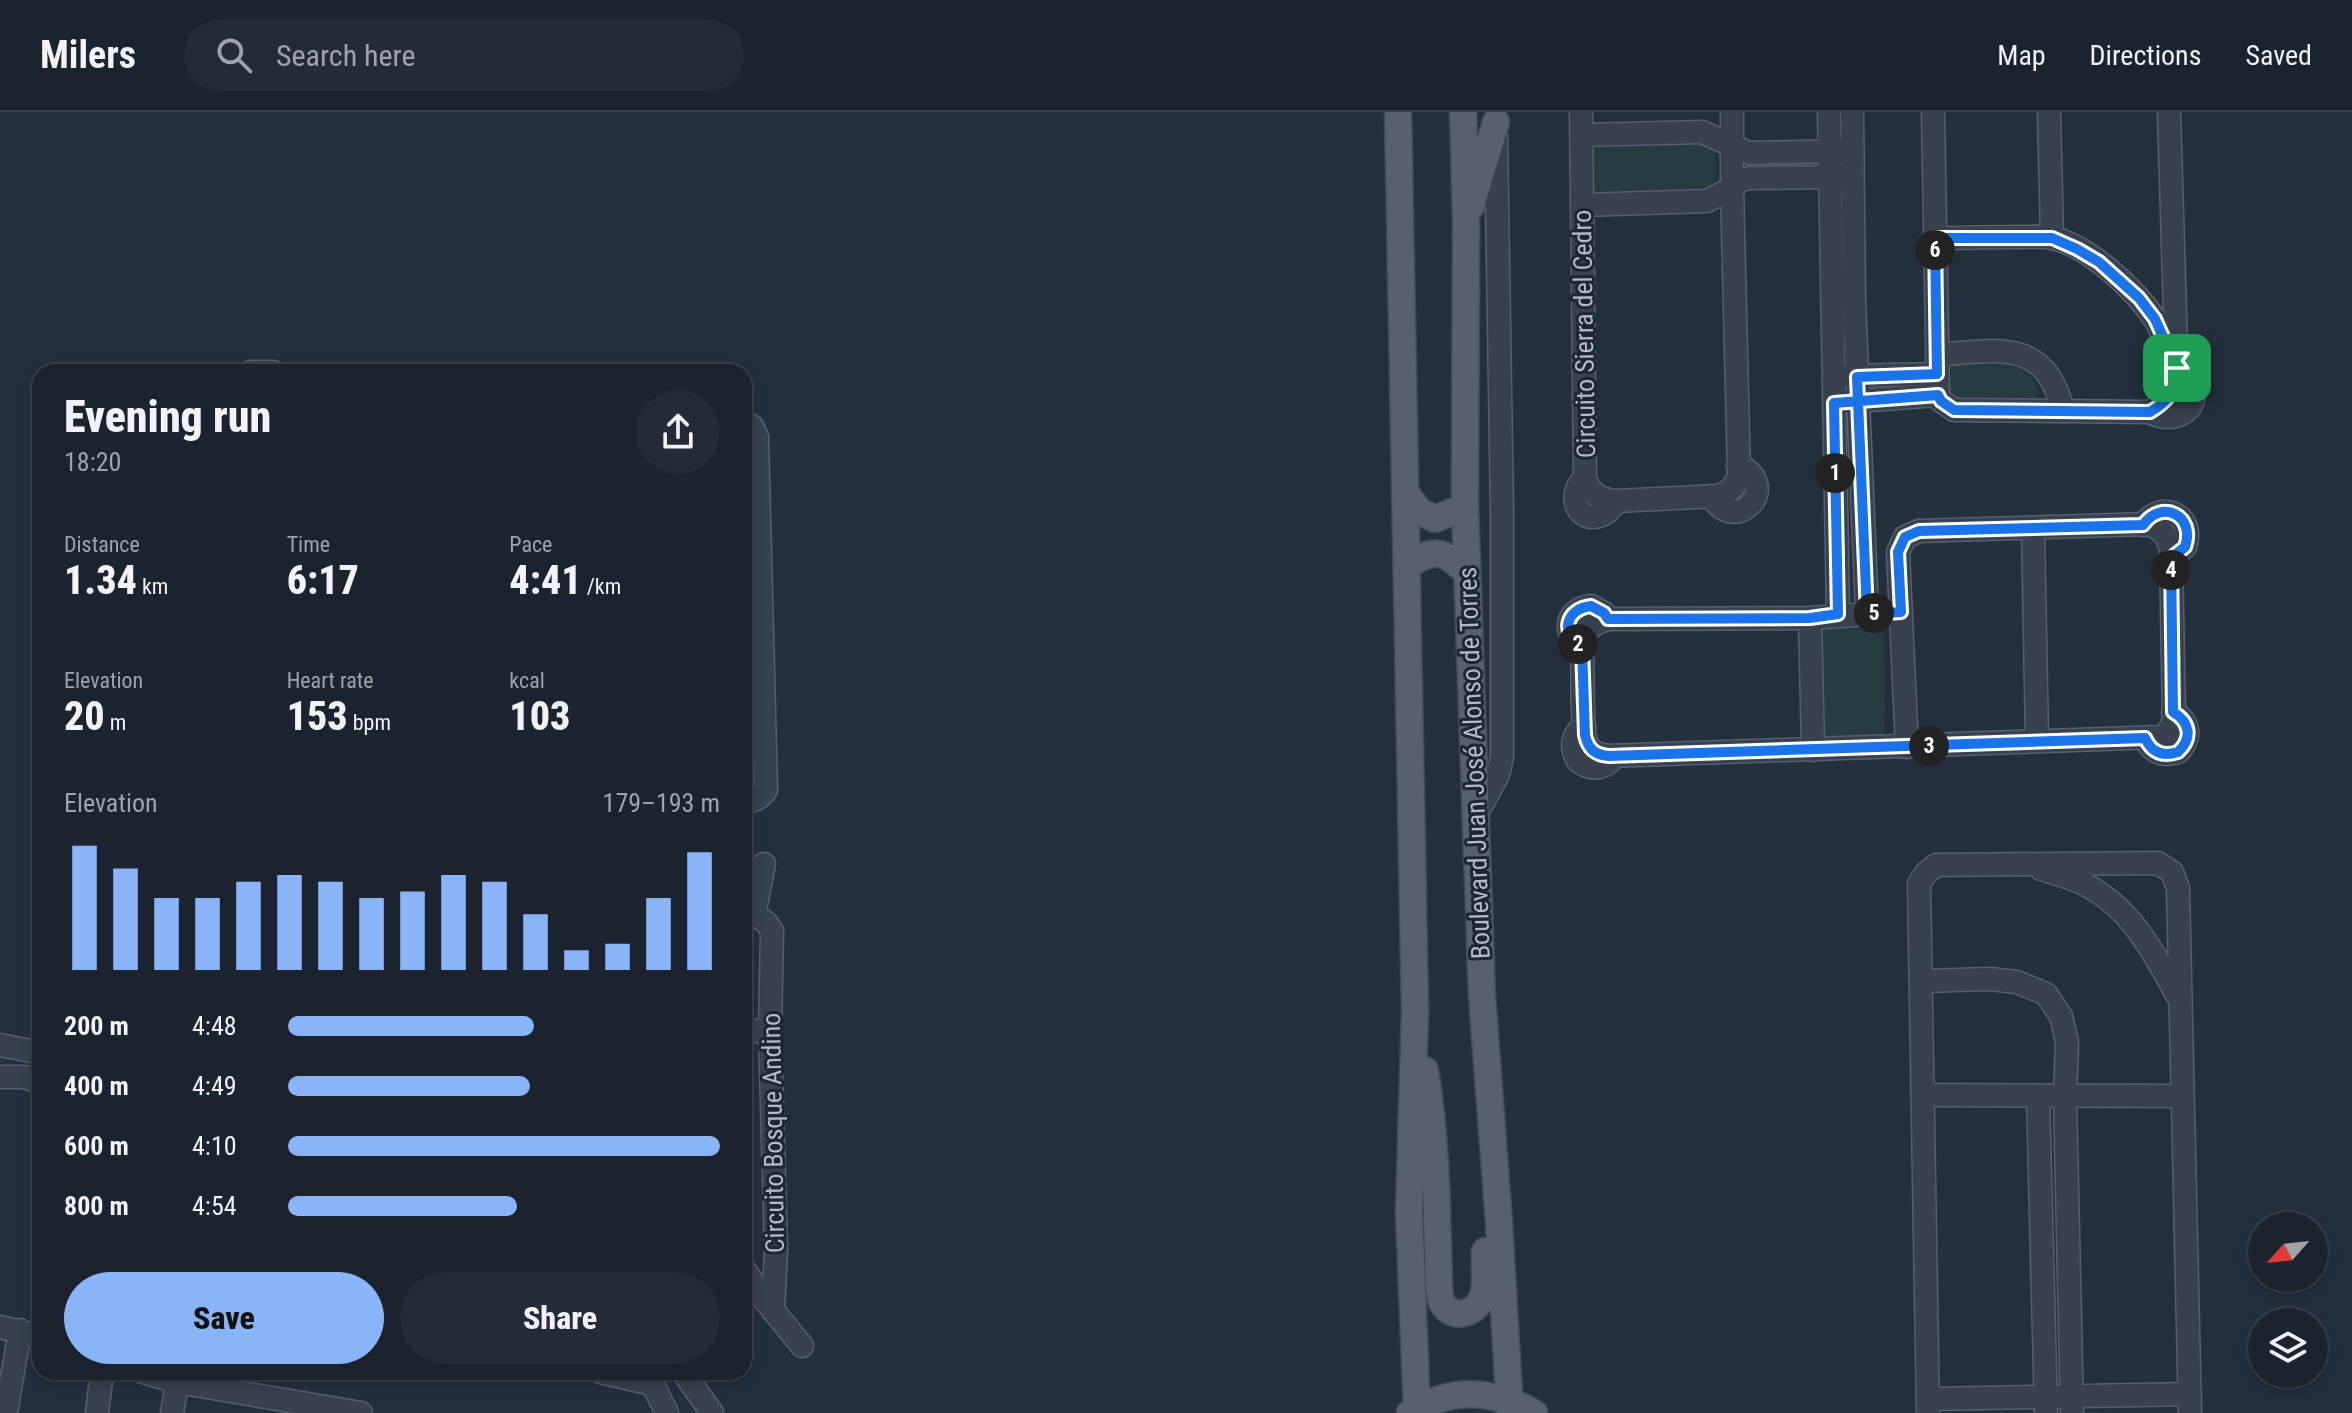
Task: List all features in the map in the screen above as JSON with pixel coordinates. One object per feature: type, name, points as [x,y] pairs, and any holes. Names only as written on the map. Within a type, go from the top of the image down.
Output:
[{"type":"main road","points":[[1398,112],[1415,1011],[1409,1212],[1415,1411],[1464,1393],[1491,1396],[1510,1408],[1534,1413]]},
{"type":"main road","name":"Boulevard Juan José Alonso de Torres","points":[[1463,112],[1466,220],[1465,507],[1475,817],[1482,996],[1510,1408]]},
{"type":"main road","points":[[1466,220],[1483,173],[1496,117]]},
{"type":"main road","points":[[1407,494],[1419,511],[1435,519],[1465,507]]},
{"type":"main road","points":[[1407,566],[1436,552],[1444,554],[1467,573]]},
{"type":"main road","points":[[1415,1011],[1431,1109],[1436,1163],[1439,1288],[1441,1302],[1458,1314],[1470,1312],[1478,1306],[1484,1294],[1491,1114]]},
{"type":"street","name":"Circuito Sierra del Cedro","points":[[1581,112],[1585,478],[1596,495],[1617,501],[1711,496],[1726,493],[1737,482],[1732,112]]},
{"type":"street","points":[[1829,112],[1829,151],[1840,177],[1857,377],[1867,614]]},
{"type":"street","points":[[1838,614],[1833,376],[1840,177],[1852,151],[1852,112]]},
{"type":"street","points":[[1933,112],[1937,375],[1941,401],[1954,410],[2150,412],[2171,396],[2177,381],[2169,112]]},
{"type":"street","points":[[2049,112],[2052,238]]},
{"type":"street","points":[[1475,817],[1498,775],[1502,757],[1496,117]]},
{"type":"street","points":[[1582,135],[1702,132],[1749,153],[1852,151]]},
{"type":"street","points":[[1583,205],[1707,201],[1741,180],[1750,178],[1840,177]]},
{"type":"street","points":[[1935,238],[2052,238],[2077,249],[2099,262],[2139,298],[2155,319],[2177,368]]},
{"type":"street","points":[[1834,403],[1858,401],[2005,352],[2023,355],[2043,366],[2056,387],[2063,411]]},
{"type":"street","points":[[1833,376],[1937,375]]},
{"type":"street","points":[[752,426],[757,437],[754,684],[766,790],[760,798],[752,800]]},
{"type":"street","points":[[1836,509],[1863,510]]},
{"type":"street","points":[[1901,612],[1810,618],[1608,619],[1597,622],[1583,636],[1585,726],[1587,744],[1592,751],[1615,756],[1907,747],[2161,737],[2168,733],[2174,720],[2171,558],[2165,534],[2148,524],[1911,533],[1898,552],[1901,612],[1907,747]]},
{"type":"street","points":[[2033,528],[2037,741]]},
{"type":"street","points":[[1837,548],[1864,548]]},
{"type":"street","points":[[1810,618],[1813,750]]},
{"type":"street","points":[[2158,863],[2172,872],[2178,888],[2190,1403],[1928,1406],[1922,981],[1919,884],[1936,865],[2158,863]]},
{"type":"street","name":"Circuito Bosque Andino","points":[[752,903],[764,864]]},
{"type":"street","points":[[2024,864],[2087,885],[2113,904],[2154,950],[2179,998]]},
{"type":"street","name":"Circuito Bosque Andino","points":[[752,914],[766,921],[772,931],[770,1033],[776,1250],[773,1310]]},
{"type":"street","points":[[1922,981],[1990,979],[2017,982],[2046,994],[2061,1016],[2067,1042],[2065,1096],[2072,1404]]},
{"type":"street","points":[[752,1030],[770,1033]]},
{"type":"street","points":[[0,1047],[32,1051]]},
{"type":"street","points":[[0,1077],[32,1080]]},
{"type":"street","points":[[1924,1095],[2182,1096]]},
{"type":"street","points":[[2038,1096],[2046,1405]]},
{"type":"street","points":[[752,1265],[776,1250]]},
{"type":"street","name":"Circuito Bosque Andino","points":[[752,1280],[773,1310]]},
{"type":"street","points":[[773,1310],[802,1346]]},
{"type":"street","points":[[6,1413],[20,1331]]},
{"type":"street","points":[[97,1413],[101,1380]]},
{"type":"street","points":[[170,1380],[263,1404],[361,1413]]},
{"type":"street","points":[[650,1380],[667,1413]]},
{"type":"street","points":[[687,1380],[704,1411]]},
{"type":"street","points":[[172,1413],[177,1382]]},
{"type":"green space","points":[[1694,140],[1714,147],[1715,177],[1707,191],[1610,194],[1590,189],[1591,146],[1597,143]]},
{"type":"green space","points":[[1960,363],[2003,364],[2023,370],[2036,385],[2036,399],[2033,403],[1954,405],[1945,386],[1944,374],[1946,369]]},
{"type":"green space","points":[[1877,626],[1884,635],[1885,730],[1879,737],[1829,739],[1821,732],[1820,633],[1825,627]]},
{"type":"route","points":[[2177,368],[2155,319],[2139,298],[2099,262],[2077,249],[2052,238],[1935,238],[1937,374],[1857,377],[1858,401],[1867,614],[1901,612],[1898,552],[1905,537],[1911,533],[2143,525],[2155,513],[2163,511],[2179,516],[2185,523],[2188,531],[2185,547],[2171,558],[2173,712],[2181,716],[2189,731],[2188,739],[2178,752],[2162,755],[2149,746],[2145,738],[1609,756],[1592,751],[1587,744],[1582,647],[1570,637],[1568,630],[1568,622],[1576,610],[1591,606],[1598,608],[1608,619],[1810,618],[1838,614],[1834,403],[1858,401],[1938,395],[1954,410],[2150,412],[2171,396],[2177,381],[2177,368]]}]
